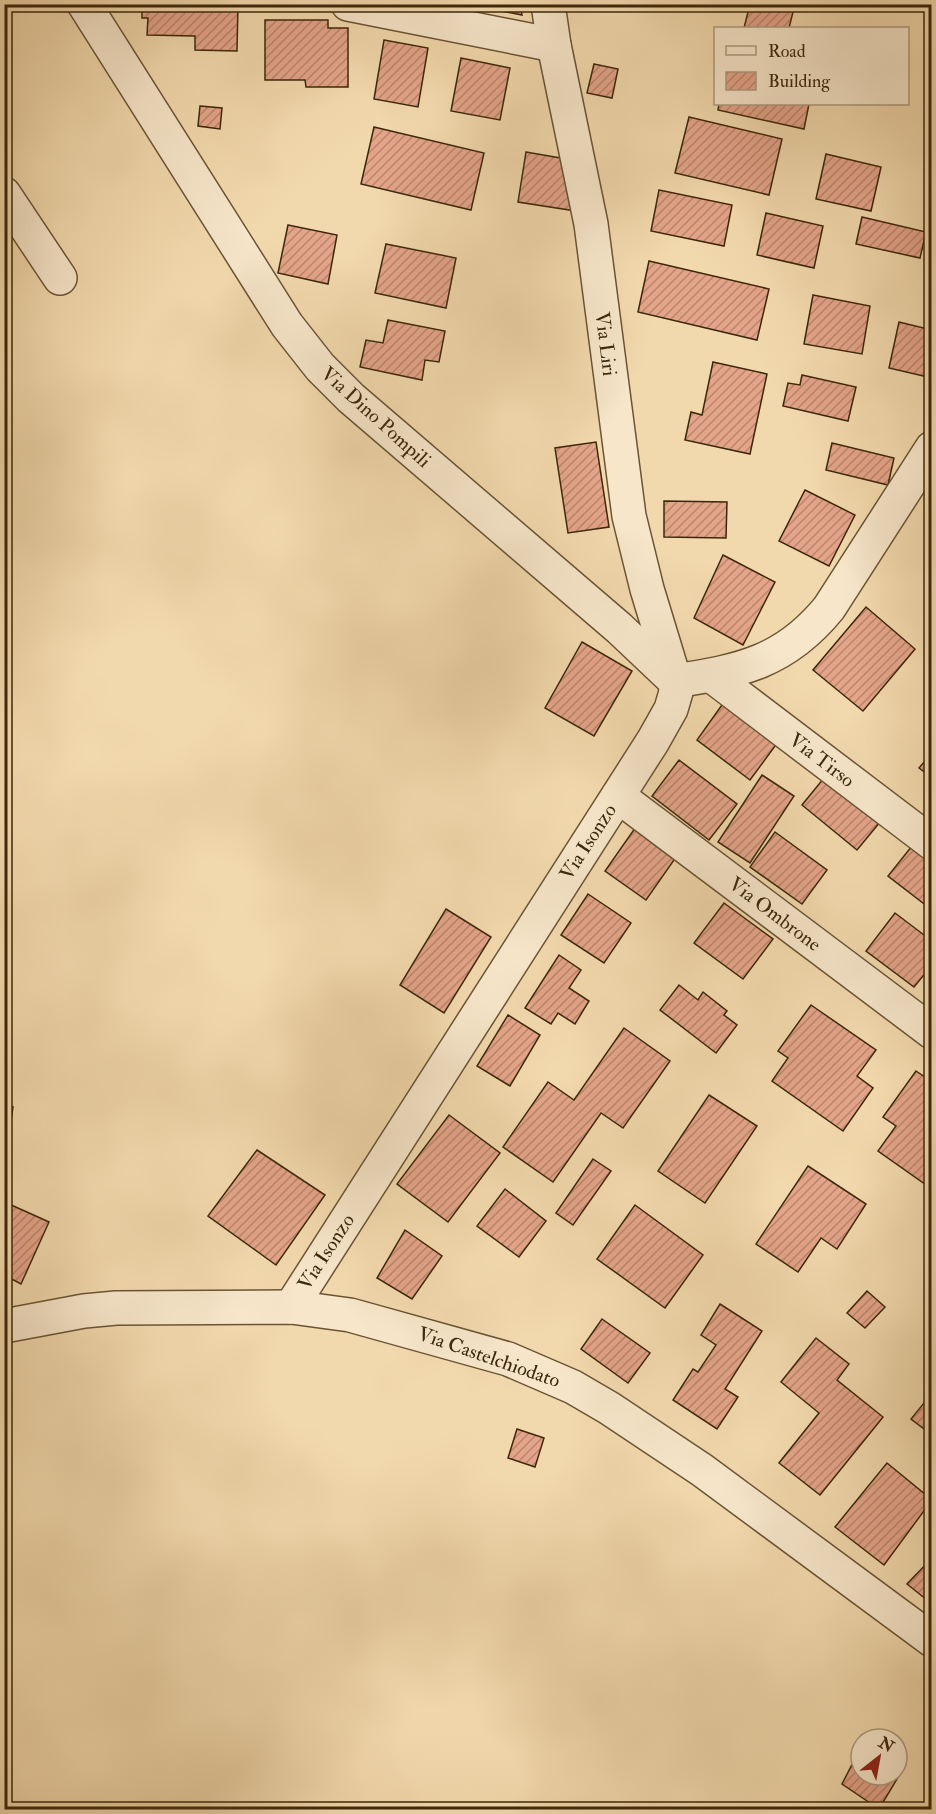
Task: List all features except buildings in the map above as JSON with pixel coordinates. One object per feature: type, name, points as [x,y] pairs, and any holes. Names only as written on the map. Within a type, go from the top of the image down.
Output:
[{"type":"street","name":"Via Dino Pompili","points":[[84,4],[287,324],[320,367],[356,403],[620,628],[675,681]]},
{"type":"street","points":[[348,4],[554,45]]},
{"type":"street","name":"Via Liri","points":[[548,4],[554,45],[591,224],[629,516],[647,590],[675,681]]},
{"type":"street","points":[[4,194],[60,278]]},
{"type":"street","points":[[675,681],[712,676],[755,664],[799,640],[829,608],[932,448]]},
{"type":"street","name":"Via Tirso","points":[[712,676],[932,843]]},
{"type":"street","name":"Via Isonzo","points":[[291,1307],[618,796],[671,709],[676,692],[675,681]]},
{"type":"street","name":"Via Ombrone","points":[[618,796],[932,1032]]},
{"type":"street","name":"Via Castelchiodato","points":[[4,1326],[84,1311],[116,1308],[291,1307],[350,1315],[508,1359],[573,1387],[609,1408],[702,1470],[932,1640]]}]
